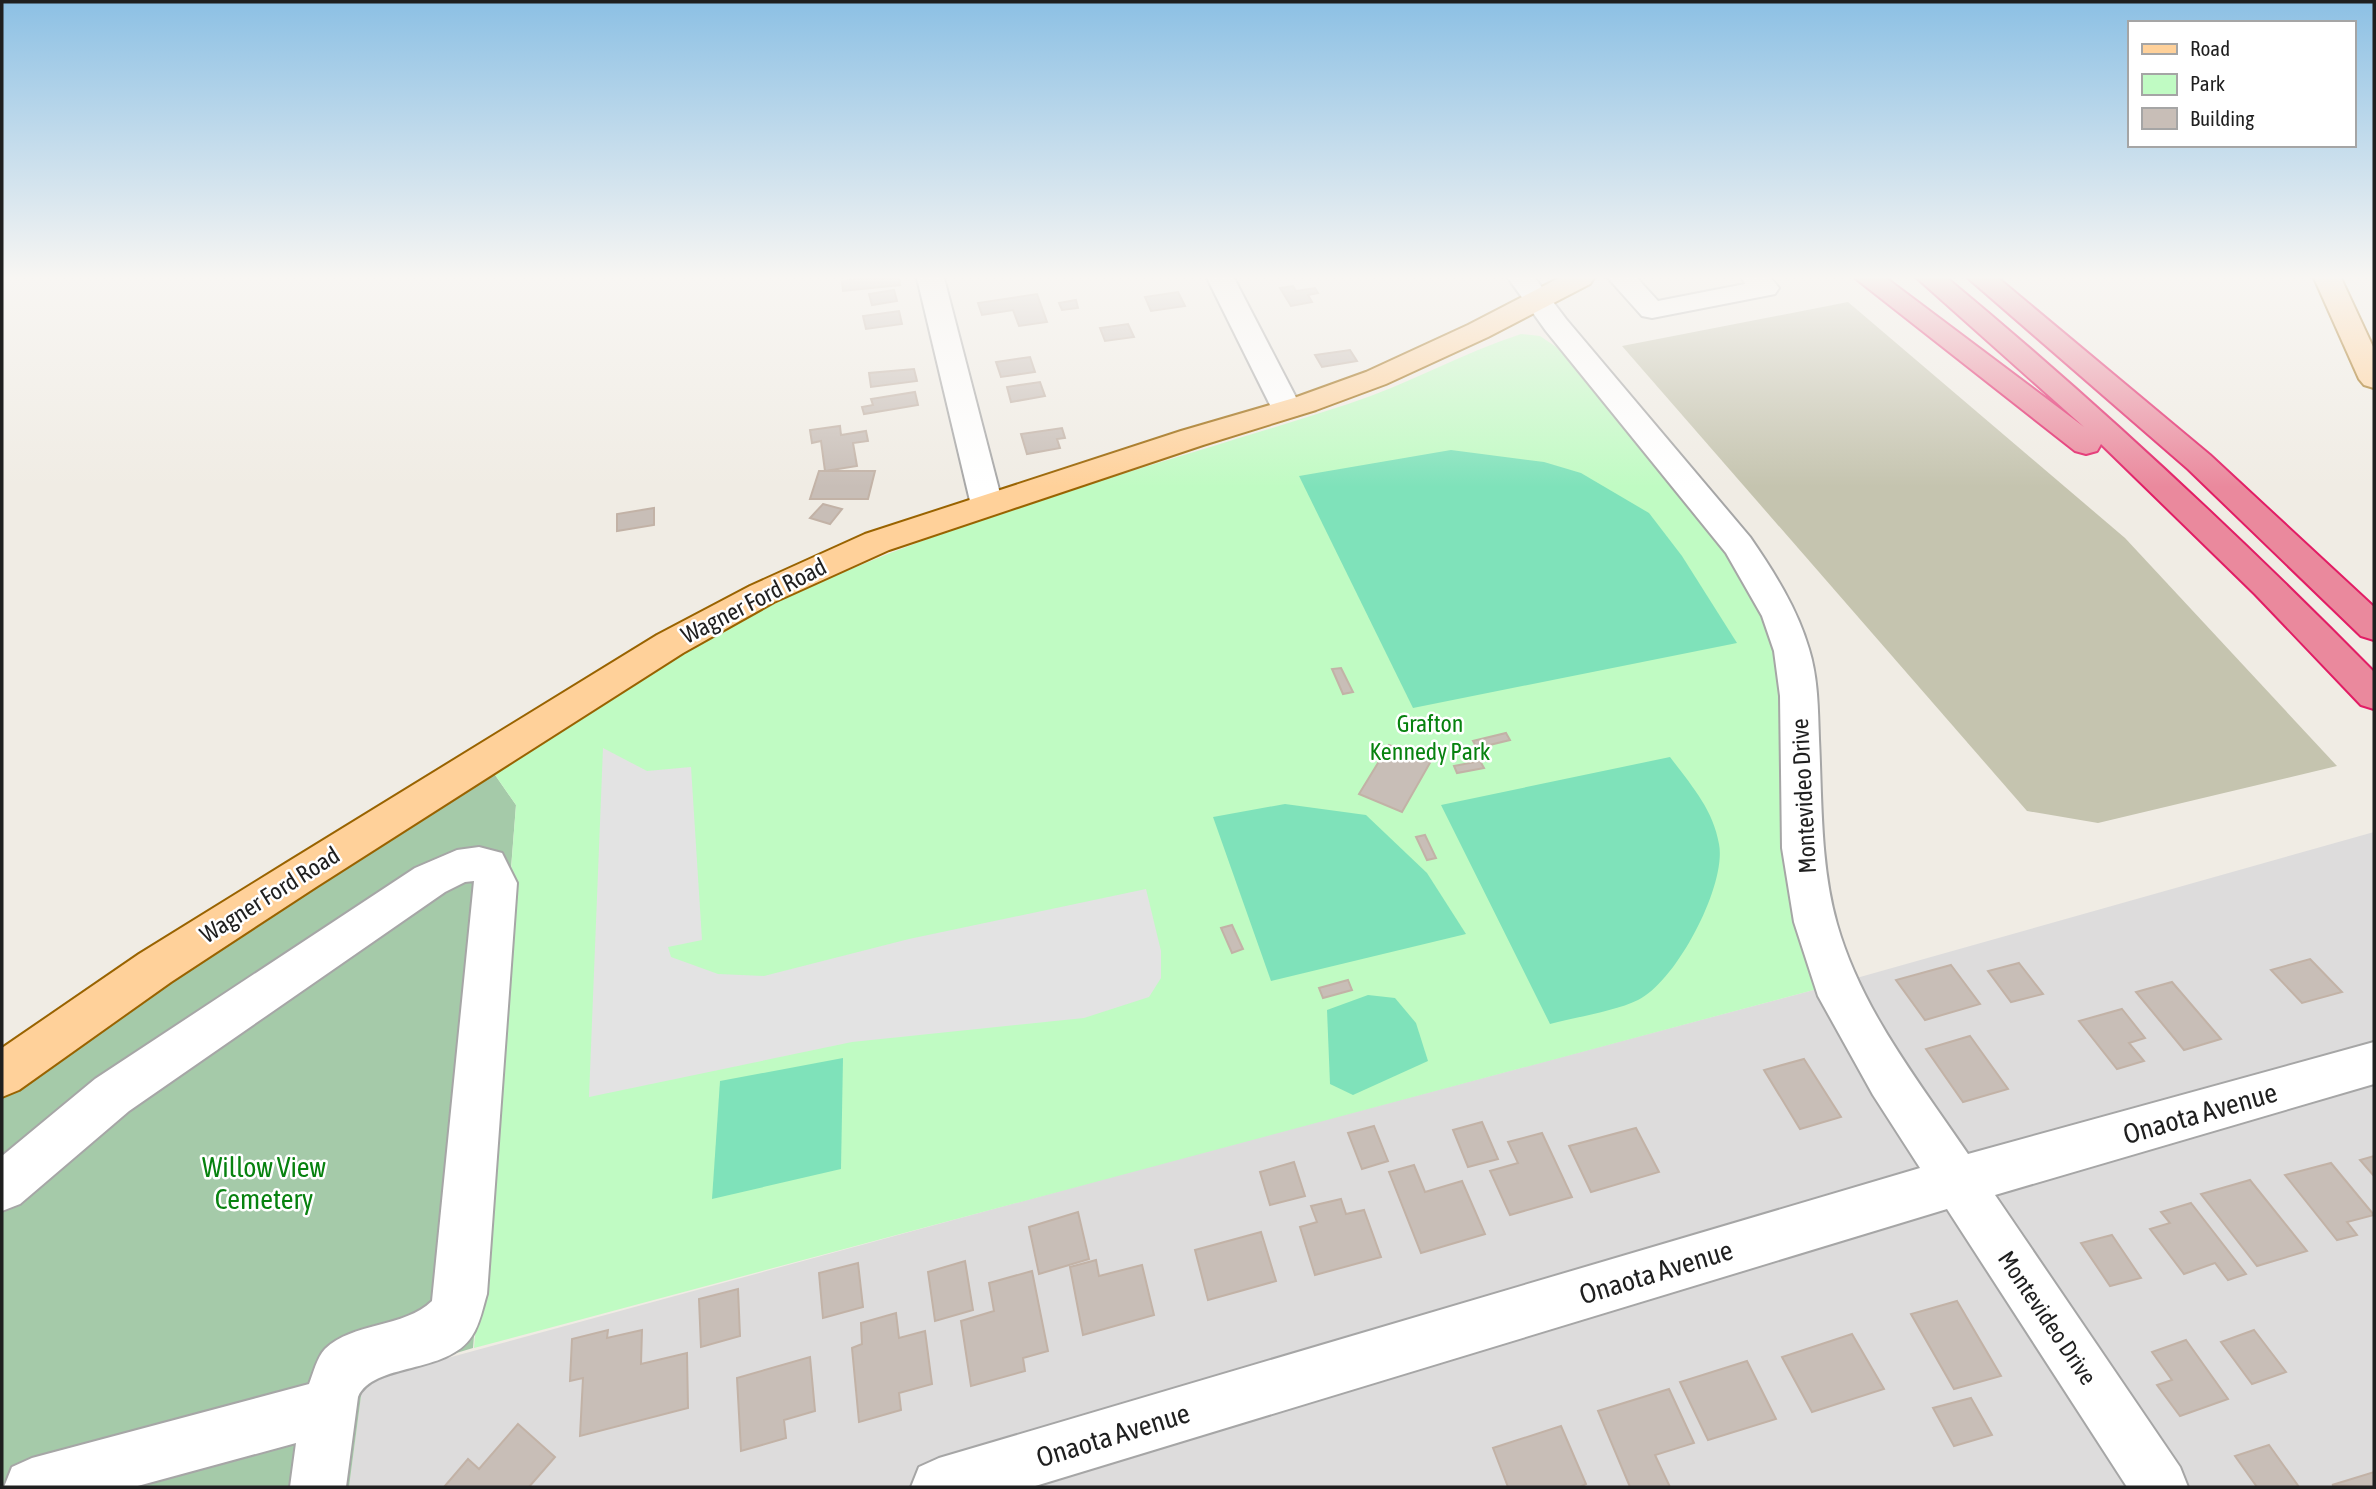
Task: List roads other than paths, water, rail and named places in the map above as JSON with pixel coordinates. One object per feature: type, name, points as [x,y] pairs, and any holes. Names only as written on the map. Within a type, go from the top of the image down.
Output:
[{"type":"highway","points":[[1959,347],[2104,458],[2197,516]]},
{"type":"highway","points":[[2014,347],[2197,516],[2374,695]]},
{"type":"highway","points":[[2063,347],[2199,462],[2374,627]]},
{"type":"main road","name":"Wagner Ford Road","points":[[2,1075],[155,968],[670,644],[817,568],[877,542],[1287,410],[1376,378],[1429,347]]},
{"type":"main road","points":[[2359,347],[2374,379]]},
{"type":"street","points":[[947,347],[987,505]]},
{"type":"street","points":[[1255,347],[1287,410]]},
{"type":"street","name":"Montevideo Drive","points":[[1575,347],[1738,545],[1780,616],[1792,651],[1799,696],[1803,849],[1819,934],[1840,993],[1890,1080],[1956,1182],[2160,1487]]},
{"type":"street","points":[[2,1187],[112,1096],[430,880],[455,867],[474,862],[487,865],[496,883],[461,1294],[453,1318],[434,1336],[369,1354],[343,1368],[329,1406],[318,1487]]},
{"type":"street","name":"Onaota Avenue","points":[[939,1487],[1956,1182],[2374,1063]]},
{"type":"street","points":[[32,1487],[329,1406]]},
{"type":"park label","name":"Grafton Kennedy Park","points":[[1430,738]]},
{"type":"park label","name":"Willow View Cemetery","points":[[264,1183]]}]
